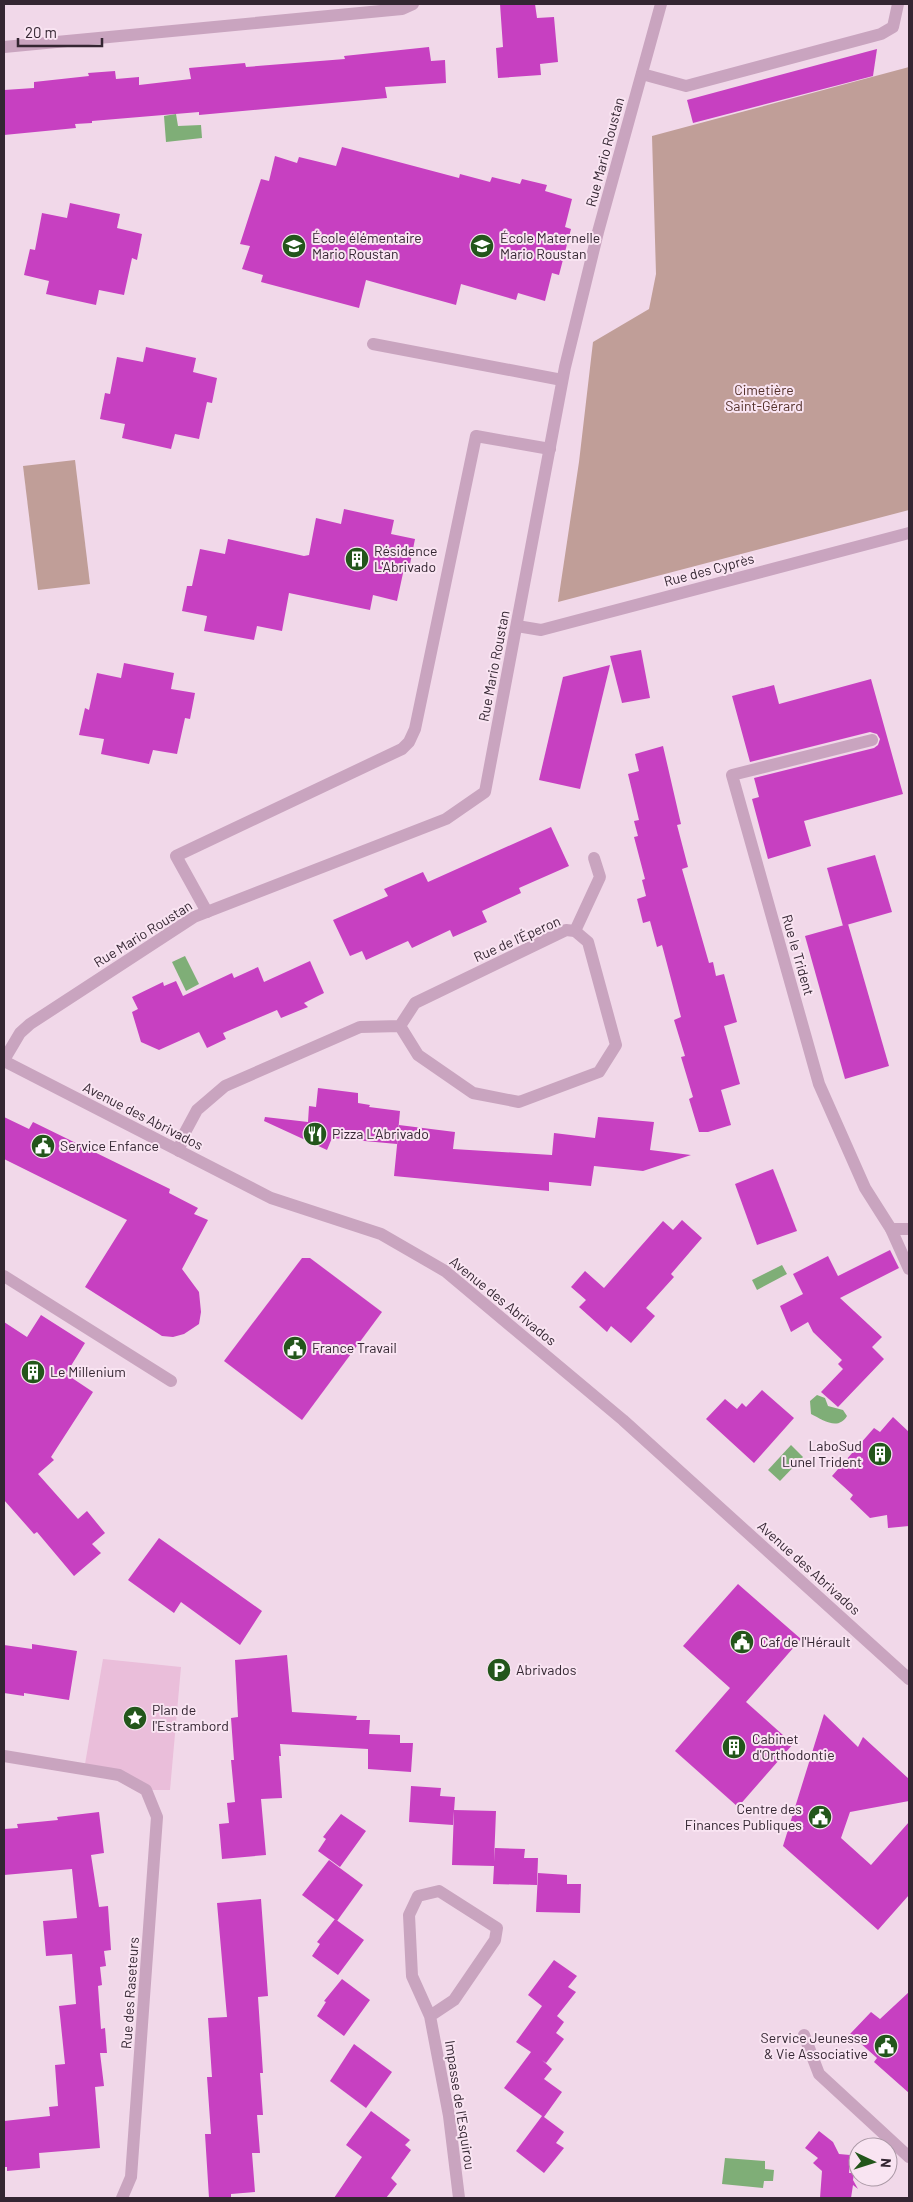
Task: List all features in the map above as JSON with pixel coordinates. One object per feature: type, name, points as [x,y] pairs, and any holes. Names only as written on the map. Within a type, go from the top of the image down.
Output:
[{"type":"street","points":[[4,47],[402,9],[413,4]]},
{"type":"street","name":"Rue Mario Roustan","points":[[4,1061],[20,1033],[30,1024],[185,922],[446,818],[485,792],[562,380],[598,232],[661,4]]},
{"type":"street","points":[[642,74],[686,86],[881,34],[893,27],[898,4]]},
{"type":"street","points":[[373,344],[562,380]]},
{"type":"street","points":[[207,912],[176,856],[402,749],[409,742],[415,729],[476,436],[550,448]]},
{"type":"street","name":"Rue des Cyprès","points":[[517,626],[541,630],[909,533]]},
{"type":"street","name":"Rue le Trident","points":[[872,740],[732,775],[819,1084],[865,1188],[891,1229],[909,1269]]},
{"type":"street","points":[[575,932],[600,877],[594,858]]},
{"type":"street","name":"Rue de l'Éperon","points":[[566,930],[575,932],[588,942],[612,1022],[616,1045],[599,1072],[519,1102],[473,1093],[418,1055],[400,1026],[415,1003],[566,930]]},
{"type":"street","points":[[179,1151],[182,1136],[198,1110],[225,1086],[360,1026],[400,1026]]},
{"type":"street","name":"Avenue des Abrivados","points":[[4,1061],[271,1198],[381,1234],[445,1271],[623,1420],[907,1672]]},
{"type":"street","points":[[891,1229],[909,1229]]},
{"type":"street","points":[[4,1276],[170,1381]]},
{"type":"street","name":"Rue des Raseteurs","points":[[4,1756],[119,1775],[146,1790],[158,1817],[131,2177],[122,2198]]},
{"type":"street","name":"Impasse de l'Esquirou","points":[[430,2016],[454,2000],[495,1940],[497,1928],[439,1892],[418,1896],[409,1915],[412,1976],[430,2016],[449,2116],[459,2198]]},
{"type":"street","points":[[804,2035],[819,2074],[909,2157]]},
{"type":"green space","name":"Cimetière Saint-Gérard","points":[[909,67],[909,510],[558,602],[579,462],[593,342],[649,309],[656,274],[652,136]]},
{"type":"green space","points":[[75,460],[90,584],[38,590],[23,466]]},
{"type":"shaded area","points":[[176,114],[178,126],[201,125],[202,138],[166,142],[164,116]]},
{"type":"shaded area","points":[[185,956],[199,984],[186,991],[172,962]]},
{"type":"shaded area","points":[[782,1265],[787,1274],[757,1290],[752,1280]]},
{"type":"shaded area","points":[[817,1395],[825,1398],[828,1406],[843,1410],[847,1416],[835,1424],[811,1414],[810,1401]]},
{"type":"shaded area","points":[[791,1445],[803,1457],[780,1481],[768,1470]]},
{"type":"shaded area","name":"Plan de l'Estrambord","points":[[103,1659],[181,1667],[170,1790],[146,1790],[84,1770]]},
{"type":"shaded area","points":[[725,2158],[765,2161],[765,2169],[774,2170],[773,2181],[764,2181],[763,2188],[722,2184]]},
{"type":"building","points":[[500,4],[535,4],[537,18],[554,17],[558,62],[540,64],[541,75],[498,78],[496,48],[503,47]]},
{"type":"building","points":[[429,47],[431,61],[445,60],[446,83],[385,87],[387,98],[199,115],[199,112],[92,121],[92,123],[75,124],[76,128],[4,135],[4,90],[34,88],[34,82],[89,76],[88,73],[115,71],[116,79],[139,77],[139,85],[191,79],[189,68],[245,63],[246,67],[345,59],[344,56]]},
{"type":"building","points":[[877,49],[873,76],[693,123],[687,100]]},
{"type":"building","points":[[342,147],[459,178],[460,174],[490,182],[492,177],[520,184],[522,179],[547,185],[545,191],[572,199],[565,227],[571,229],[559,275],[552,273],[545,301],[518,293],[516,300],[461,284],[456,305],[366,280],[359,308],[261,282],[263,275],[242,269],[250,246],[240,244],[261,179],[269,181],[275,156],[297,163],[299,157],[336,166]]},
{"type":"building","points":[[70,203],[120,214],[117,228],[142,234],[137,260],[132,258],[124,295],[99,290],[96,305],[46,294],[49,281],[24,275],[30,249],[35,250],[42,213],[67,218]]},
{"type":"building","points":[[146,347],[196,358],[193,372],[217,378],[212,403],[207,402],[199,439],[175,434],[171,449],[122,438],[125,424],[100,419],[105,393],[110,394],[117,357],[143,362]]},
{"type":"building","points":[[344,509],[394,520],[391,534],[415,539],[410,564],[405,564],[397,601],[373,595],[370,610],[289,593],[282,631],[257,626],[254,640],[204,631],[207,616],[182,611],[187,586],[192,586],[200,549],[225,554],[228,539],[304,556],[309,555],[316,518],[341,524]]},
{"type":"building","points":[[641,650],[650,698],[622,703],[610,656]]},
{"type":"building","points":[[124,663],[174,673],[171,689],[195,693],[190,719],[185,718],[177,754],[153,750],[149,764],[101,754],[104,739],[79,735],[85,708],[89,710],[97,673],[121,678]]},
{"type":"building","points":[[610,665],[580,789],[539,780],[563,677]]},
{"type":"building","points":[[871,679],[903,794],[804,821],[811,846],[768,859],[752,799],[759,797],[754,778],[874,748],[878,745],[880,739],[877,734],[870,732],[750,762],[732,696],[774,685],[779,704]]},
{"type":"building","points":[[663,746],[681,824],[677,825],[688,867],[682,869],[709,963],[713,962],[716,976],[724,974],[737,1022],[724,1026],[740,1084],[721,1090],[731,1125],[708,1132],[699,1132],[689,1099],[693,1097],[681,1057],[685,1056],[674,1020],[681,1017],[662,945],[657,947],[650,921],[643,923],[637,899],[646,896],[642,880],[645,879],[634,837],[638,836],[634,821],[639,820],[628,774],[639,771],[635,754]]},
{"type":"building","points":[[551,827],[569,866],[519,888],[521,893],[482,911],[487,922],[453,937],[450,930],[412,948],[408,941],[366,960],[362,951],[350,956],[333,920],[388,896],[384,889],[423,872],[428,882]]},
{"type":"building","points":[[875,855],[892,912],[843,926],[827,868]]},
{"type":"building","points":[[848,924],[889,1066],[845,1079],[805,936]]},
{"type":"building","points":[[310,961],[324,993],[304,1003],[308,1007],[281,1018],[277,1010],[223,1033],[226,1039],[207,1048],[199,1032],[159,1050],[141,1042],[132,1012],[138,1009],[132,997],[163,982],[164,986],[176,981],[183,996],[232,973],[234,978],[258,967],[264,982]]},
{"type":"building","points":[[318,1088],[358,1093],[358,1103],[370,1105],[369,1107],[400,1111],[397,1144],[332,1138],[327,1150],[264,1121],[265,1117],[308,1122],[309,1106],[316,1107]]},
{"type":"building","points":[[4,1117],[29,1129],[33,1122],[170,1189],[169,1193],[198,1208],[194,1214],[208,1220],[182,1269],[199,1292],[201,1312],[199,1324],[184,1334],[173,1337],[162,1336],[85,1287],[127,1220],[4,1159]]},
{"type":"building","points":[[598,1117],[654,1122],[650,1150],[691,1155],[643,1171],[594,1166],[591,1186],[549,1182],[549,1191],[394,1176],[399,1125],[455,1132],[453,1149],[552,1155],[554,1133],[595,1138]]},
{"type":"building","points":[[773,1169],[797,1231],[757,1245],[735,1184]]},
{"type":"building","points":[[682,1220],[702,1238],[671,1274],[674,1277],[646,1308],[655,1316],[631,1343],[611,1326],[607,1332],[579,1307],[586,1300],[571,1287],[585,1271],[604,1288],[663,1221],[673,1230]]},
{"type":"building","points":[[890,1250],[899,1268],[840,1298],[882,1337],[872,1347],[884,1359],[838,1407],[821,1392],[843,1369],[838,1364],[842,1360],[813,1332],[808,1322],[791,1332],[780,1306],[803,1294],[793,1274],[828,1256],[838,1276]]},
{"type":"building","name":"France Travail","points":[[302,1258],[310,1258],[382,1312],[302,1420],[224,1361]]},
{"type":"building","points":[[41,1315],[85,1343],[66,1374],[93,1392],[51,1457],[54,1460],[38,1474],[78,1519],[87,1511],[105,1533],[92,1544],[101,1553],[74,1576],[37,1532],[34,1534],[4,1500],[4,1322],[27,1337]]},
{"type":"building","points":[[762,1390],[794,1418],[754,1463],[706,1419],[725,1399],[737,1409],[742,1403],[746,1407]]},
{"type":"building","name":"LaboSud Lunel Trident","points":[[893,1417],[909,1432],[909,1526],[888,1528],[887,1515],[870,1518],[850,1499],[853,1495],[832,1476],[874,1428],[880,1432]]},
{"type":"building","points":[[159,1538],[262,1611],[240,1645],[181,1602],[174,1613],[128,1580]]},
{"type":"building","points":[[738,1584],[801,1639],[746,1702],[793,1744],[738,1807],[675,1751],[730,1688],[683,1646]]},
{"type":"building","points":[[32,1644],[77,1651],[69,1700],[24,1693],[24,1696],[4,1693],[4,1645],[32,1649]]},
{"type":"building","points":[[287,1655],[292,1712],[357,1716],[356,1720],[370,1720],[369,1734],[400,1735],[400,1743],[413,1743],[411,1772],[368,1769],[368,1749],[280,1744],[282,1798],[261,1799],[266,1855],[222,1859],[219,1824],[229,1823],[227,1803],[235,1802],[231,1760],[234,1760],[231,1718],[238,1717],[235,1660]]},
{"type":"building","name":"Centre des Finances Publiques","points":[[824,1714],[858,1747],[863,1737],[909,1779],[909,1801],[850,1812],[841,1838],[871,1865],[909,1822],[909,1895],[878,1930],[783,1846]]},
{"type":"building","points":[[411,1786],[441,1788],[440,1796],[455,1797],[453,1825],[409,1822]]},
{"type":"building","points":[[454,1810],[496,1811],[494,1862],[495,1848],[525,1849],[524,1858],[538,1858],[537,1885],[493,1884],[494,1866],[452,1865]]},
{"type":"building","points":[[99,1812],[104,1853],[91,1855],[99,1907],[108,1906],[111,1950],[104,1951],[106,1966],[100,1967],[102,1985],[98,1986],[101,2029],[105,2028],[107,2053],[100,2053],[104,2086],[95,2087],[100,2148],[39,2153],[40,2168],[7,2171],[7,2167],[4,2167],[4,2121],[50,2116],[49,2107],[58,2106],[55,2065],[65,2064],[59,2006],[76,2004],[72,1954],[46,1956],[43,1921],[77,1918],[72,1869],[4,1875],[4,1829],[18,1828],[17,1824],[58,1820],[57,1817]]},
{"type":"building","points":[[341,1814],[366,1831],[340,1867],[318,1851],[326,1839],[323,1837]]},
{"type":"building","points":[[329,1860],[363,1885],[337,1921],[302,1895]]},
{"type":"building","points":[[538,1873],[567,1875],[567,1884],[581,1884],[580,1913],[536,1912]]},
{"type":"building","points":[[261,1899],[268,1996],[258,1997],[263,2073],[260,2073],[263,2115],[257,2115],[260,2153],[252,2153],[255,2192],[231,2194],[231,2198],[209,2198],[205,2134],[211,2134],[207,2077],[212,2077],[208,2018],[227,2017],[217,1903]]},
{"type":"building","points":[[335,1919],[364,1940],[338,1975],[312,1956],[320,1944],[317,1942]]},
{"type":"building","points":[[554,1960],[577,1976],[568,1987],[576,1992],[557,2016],[564,2022],[556,2033],[564,2039],[546,2063],[542,2060],[552,2069],[544,2079],[562,2092],[544,2117],[564,2132],[556,2143],[564,2148],[544,2173],[516,2151],[542,2116],[504,2088],[531,2052],[516,2042],[542,2006],[528,1995]]},
{"type":"building","points":[[342,1979],[370,2000],[344,2036],[317,2016],[326,2002],[324,2001]]},
{"type":"building","name":"Service Jeunesse & Vie Associative","points":[[909,1992],[909,2093],[874,2062],[877,2058],[850,2034],[871,2012],[880,2019]]},
{"type":"building","points":[[354,2044],[392,2072],[366,2108],[330,2081]]},
{"type":"building","points":[[371,2111],[410,2140],[405,2145],[411,2150],[391,2178],[397,2184],[386,2198],[334,2198],[362,2157],[346,2145]]},
{"type":"building","points":[[819,2131],[833,2142],[839,2154],[848,2155],[848,2187],[853,2187],[851,2198],[820,2198],[822,2171],[813,2163],[818,2158],[805,2148]]},
{"type":"place","name":"École élémentaire Mario Roustan","points":[[294,246]]},
{"type":"place","name":"École Maternelle Mario Roustan","points":[[482,246]]},
{"type":"place","name":"Résidence L'Abrivado","points":[[357,559]]},
{"type":"place","name":"Pizza L’Abrivado","points":[[315,1134]]},
{"type":"place","name":"Service Enfance","points":[[43,1146]]},
{"type":"place","name":"France Travail","points":[[295,1348]]},
{"type":"place","name":"Le Millenium","points":[[33,1372]]},
{"type":"place","name":"LaboSud Lunel Trident","points":[[880,1454]]},
{"type":"place","name":"Caf de l'Hérault","points":[[742,1642]]},
{"type":"place","name":"Abrivados","points":[[499,1670]]},
{"type":"place","name":"Plan de l'Estrambord","points":[[135,1718]]},
{"type":"place","name":"Cabinet d'Orthodontie","points":[[734,1747]]},
{"type":"place","name":"Centre des Finances Publiques","points":[[820,1817]]},
{"type":"place","name":"Service Jeunesse & Vie Associative","points":[[886,2046]]}]
